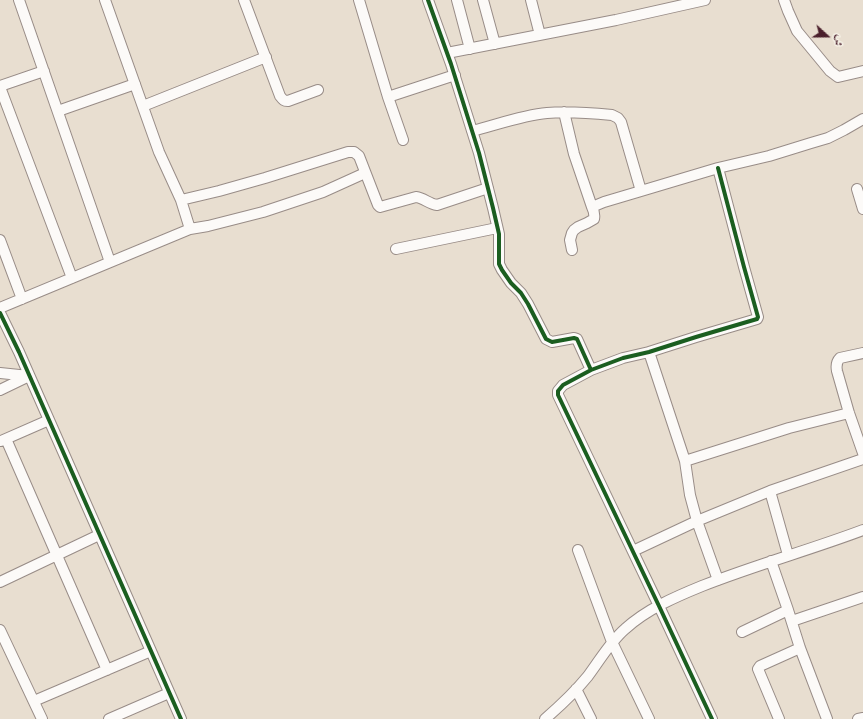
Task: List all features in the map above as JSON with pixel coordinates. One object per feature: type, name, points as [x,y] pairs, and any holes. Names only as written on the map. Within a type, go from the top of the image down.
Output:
[{"type":"street","points":[[19,0],[110,262]]},
{"type":"street","points":[[105,0],[159,152],[181,200],[190,229]]},
{"type":"street","points":[[244,0],[282,99],[288,100],[318,90]]},
{"type":"street","points":[[358,0],[388,97],[404,140]]},
{"type":"street","points":[[428,0],[455,75],[479,154],[499,234],[499,257],[502,270],[511,283],[521,293],[546,339],[552,342],[574,338],[577,339],[591,370]]},
{"type":"street","points":[[457,0],[470,49]]},
{"type":"street","points":[[483,0],[495,44]]},
{"type":"street","points":[[530,0],[540,35]]},
{"type":"street","points":[[447,53],[616,20],[705,0]]},
{"type":"street","points":[[784,0],[797,30],[834,75],[838,77],[863,71]]},
{"type":"street","points":[[143,106],[266,57]]},
{"type":"street","points":[[44,71],[0,87],[72,278]]},
{"type":"street","points":[[388,97],[455,75]]},
{"type":"street","points":[[58,111],[135,84]]},
{"type":"street","points":[[472,131],[531,115],[547,113],[564,112],[612,115],[618,118],[620,122],[641,191]]},
{"type":"street","points":[[564,112],[574,154],[595,215],[594,219],[578,227],[572,233],[570,240],[572,250]]},
{"type":"street","points":[[592,207],[604,202],[718,168],[769,156],[828,138],[863,119]]},
{"type":"street","points":[[181,200],[219,192],[348,152],[354,152],[359,156],[378,205],[382,207],[416,197],[437,205],[488,188]]},
{"type":"street","points":[[711,719],[660,606],[558,395],[558,391],[563,385],[591,370],[623,358],[649,352],[756,320],[758,318],[718,168]]},
{"type":"street","points":[[0,308],[190,229],[263,212],[322,192],[365,173]]},
{"type":"street","points":[[857,190],[863,209]]},
{"type":"street","points":[[396,249],[497,228]]},
{"type":"street","points":[[0,240],[22,299]]},
{"type":"street","points":[[0,313],[49,420],[180,719]]},
{"type":"street","points":[[649,352],[684,461],[696,521],[718,580]]},
{"type":"street","points":[[863,353],[840,358],[836,364],[849,413],[863,453]]},
{"type":"street","points":[[0,373],[29,376]]},
{"type":"street","points":[[0,390],[29,376]]},
{"type":"street","points":[[684,461],[789,428],[849,413]]},
{"type":"street","points":[[49,420],[3,440],[57,555],[107,670]]},
{"type":"street","points":[[633,551],[696,521],[770,491],[863,459]]},
{"type":"street","points":[[770,491],[788,555]]},
{"type":"street","points":[[545,719],[576,689],[600,661],[612,642],[641,616],[680,596],[718,580],[788,555],[862,532]]},
{"type":"street","points":[[0,582],[99,535]]},
{"type":"street","points":[[578,550],[612,642],[649,719]]},
{"type":"street","points":[[771,561],[800,648],[827,719]]},
{"type":"street","points":[[792,621],[863,597]]},
{"type":"street","points":[[742,632],[788,610]]},
{"type":"street","points":[[0,630],[42,719]]},
{"type":"street","points":[[779,719],[758,668],[800,648]]},
{"type":"street","points":[[34,701],[151,651]]},
{"type":"street","points":[[576,689],[591,719]]},
{"type":"street","points":[[109,719],[169,693]]},
{"type":"street","points":[[858,719],[863,718]]},
{"type":"cycle path","points":[[428,0],[451,64],[479,153],[499,234],[499,264],[511,283],[521,293],[528,304],[546,339],[552,342],[574,338],[577,339],[591,370]]},
{"type":"cycle path","points":[[712,719],[558,395],[558,391],[563,385],[591,370],[623,358],[649,352],[757,319],[758,317],[718,168]]},
{"type":"cycle path","points":[[0,313],[19,352],[181,719]]}]
